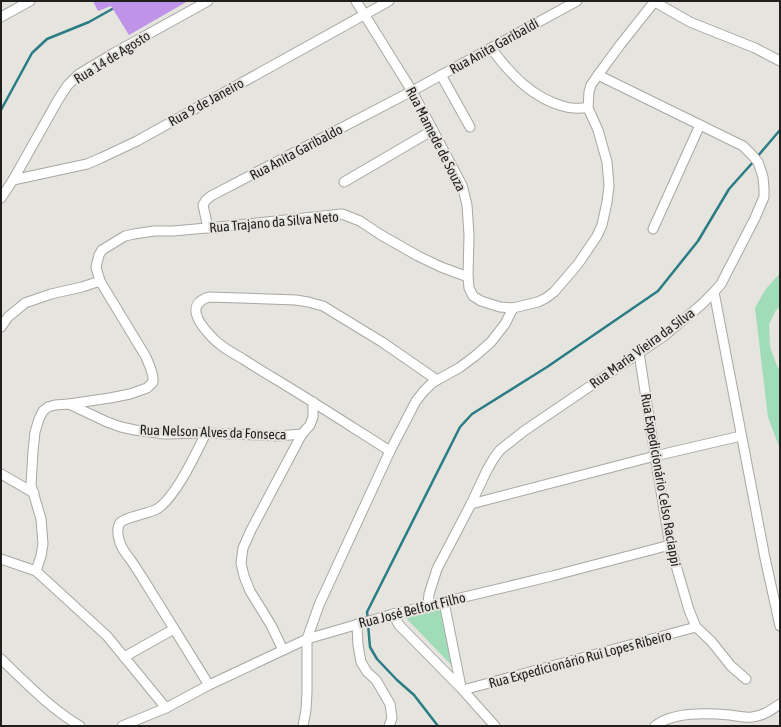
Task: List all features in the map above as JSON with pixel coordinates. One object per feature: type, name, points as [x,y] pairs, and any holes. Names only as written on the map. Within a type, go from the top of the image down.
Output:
[{"type":"street","points":[[1,17],[30,1]]},
{"type":"street","name":"Rua 14 de Agosto","points":[[1,198],[13,180],[67,86],[80,74],[114,53],[208,1]]},
{"type":"street","name":"Rua Mamede de Souza","points":[[356,1],[412,91],[462,185],[468,205],[468,277],[469,288],[473,296],[481,301],[500,307],[514,308]]},
{"type":"street","name":"Rua 9 de Janeiro","points":[[13,180],[88,164],[137,141],[389,1]]},
{"type":"street","name":"Rua Anita Garibaldi","points":[[412,91],[577,1]]},
{"type":"street","points":[[303,726],[307,692],[307,639],[319,605],[390,451],[416,401],[431,384],[459,368],[491,342],[505,324],[514,308],[538,302],[554,292],[578,264],[597,236],[602,225],[608,202],[609,186],[606,162],[598,130],[588,108],[591,85],[598,75],[655,1],[690,22],[755,48],[780,61]]},
{"type":"street","points":[[491,48],[505,66],[529,89],[550,102],[567,108],[588,108]]},
{"type":"street","points":[[441,75],[470,128]]},
{"type":"street","name":"Rua Maria Vieira da Silva","points":[[428,605],[429,594],[437,569],[471,504],[486,470],[500,450],[524,431],[664,336],[714,292],[721,284],[755,218],[764,197],[763,177],[758,162],[743,146],[598,75]]},
{"type":"street","name":"Rua Anita Garibaldo","points":[[208,228],[203,205],[211,196],[412,91]]},
{"type":"street","points":[[653,229],[700,125]]},
{"type":"street","points":[[344,182],[433,130]]},
{"type":"street","name":"Rua Trajano da Silva Neto","points":[[100,281],[96,267],[99,255],[102,250],[125,236],[144,232],[208,228],[342,214],[360,221],[380,235],[418,256],[441,267],[468,277]]},
{"type":"street","points":[[1,327],[8,317],[25,303],[51,294],[100,281],[146,357],[154,377],[154,382],[147,388],[130,394],[55,405],[48,407],[43,411],[35,432],[33,451],[32,485],[41,519],[43,538],[41,556],[36,571]]},
{"type":"street","points":[[714,292],[765,558],[780,626]]},
{"type":"street","points":[[390,451],[224,348],[201,324],[195,310],[196,304],[202,299],[209,297],[296,300],[323,306],[382,342],[437,380]]},
{"type":"street","name":"Rua Expedicionário Celso Raciappi","points":[[639,353],[670,545],[689,610],[696,627],[746,679]]},
{"type":"street","name":"Rua Nelson Alves da Fonseca","points":[[69,404],[107,422],[135,430],[165,434],[206,433],[278,436],[302,434],[310,425],[313,417],[313,402]]},
{"type":"street","points":[[206,433],[174,490],[164,502],[157,509],[142,515],[128,518],[121,522],[117,529],[120,545],[209,685]]},
{"type":"street","points":[[283,650],[271,625],[250,591],[244,576],[241,562],[243,548],[251,530],[302,434]]},
{"type":"street","points":[[471,504],[655,456],[741,436]]},
{"type":"street","points":[[1,474],[34,493]]},
{"type":"street","name":"Rua José Belfort Filho","points":[[122,726],[166,708],[209,685],[307,639],[393,614],[552,576],[670,545]]},
{"type":"street","points":[[1,559],[36,571],[107,636],[166,708]]},
{"type":"street","points":[[444,602],[462,689]]},
{"type":"street","points":[[393,614],[399,625],[462,689],[495,726]]},
{"type":"street","points":[[358,624],[358,645],[361,662],[367,672],[376,680],[390,704],[392,718],[389,726]]},
{"type":"street","name":"Rua Expedicionário Rui Lopes Ribeiro","points":[[462,689],[696,627]]},
{"type":"street","points":[[124,656],[174,629]]},
{"type":"street","points":[[1,659],[50,705],[80,726]]},
{"type":"street","points":[[655,726],[675,717],[703,713],[754,717],[763,714],[780,704]]},
{"type":"green space","points":[[780,273],[780,307],[776,310],[769,324],[770,347],[780,370],[780,449],[768,417],[755,308],[765,290]]},
{"type":"green space","points":[[440,607],[456,670],[406,618]]},
{"type":"building","points":[[93,1],[188,1],[129,35],[111,6],[98,11]]},
{"type":"waterway","points":[[1,110],[32,53],[47,39],[89,22],[114,8]]},
{"type":"waterway","points":[[757,157],[780,130]]},
{"type":"waterway","points":[[368,619],[367,612],[460,427],[472,414],[547,367],[658,291],[698,241],[729,189],[754,161]]},
{"type":"waterway","points":[[368,624],[370,647],[377,659],[414,695],[438,726]]}]
